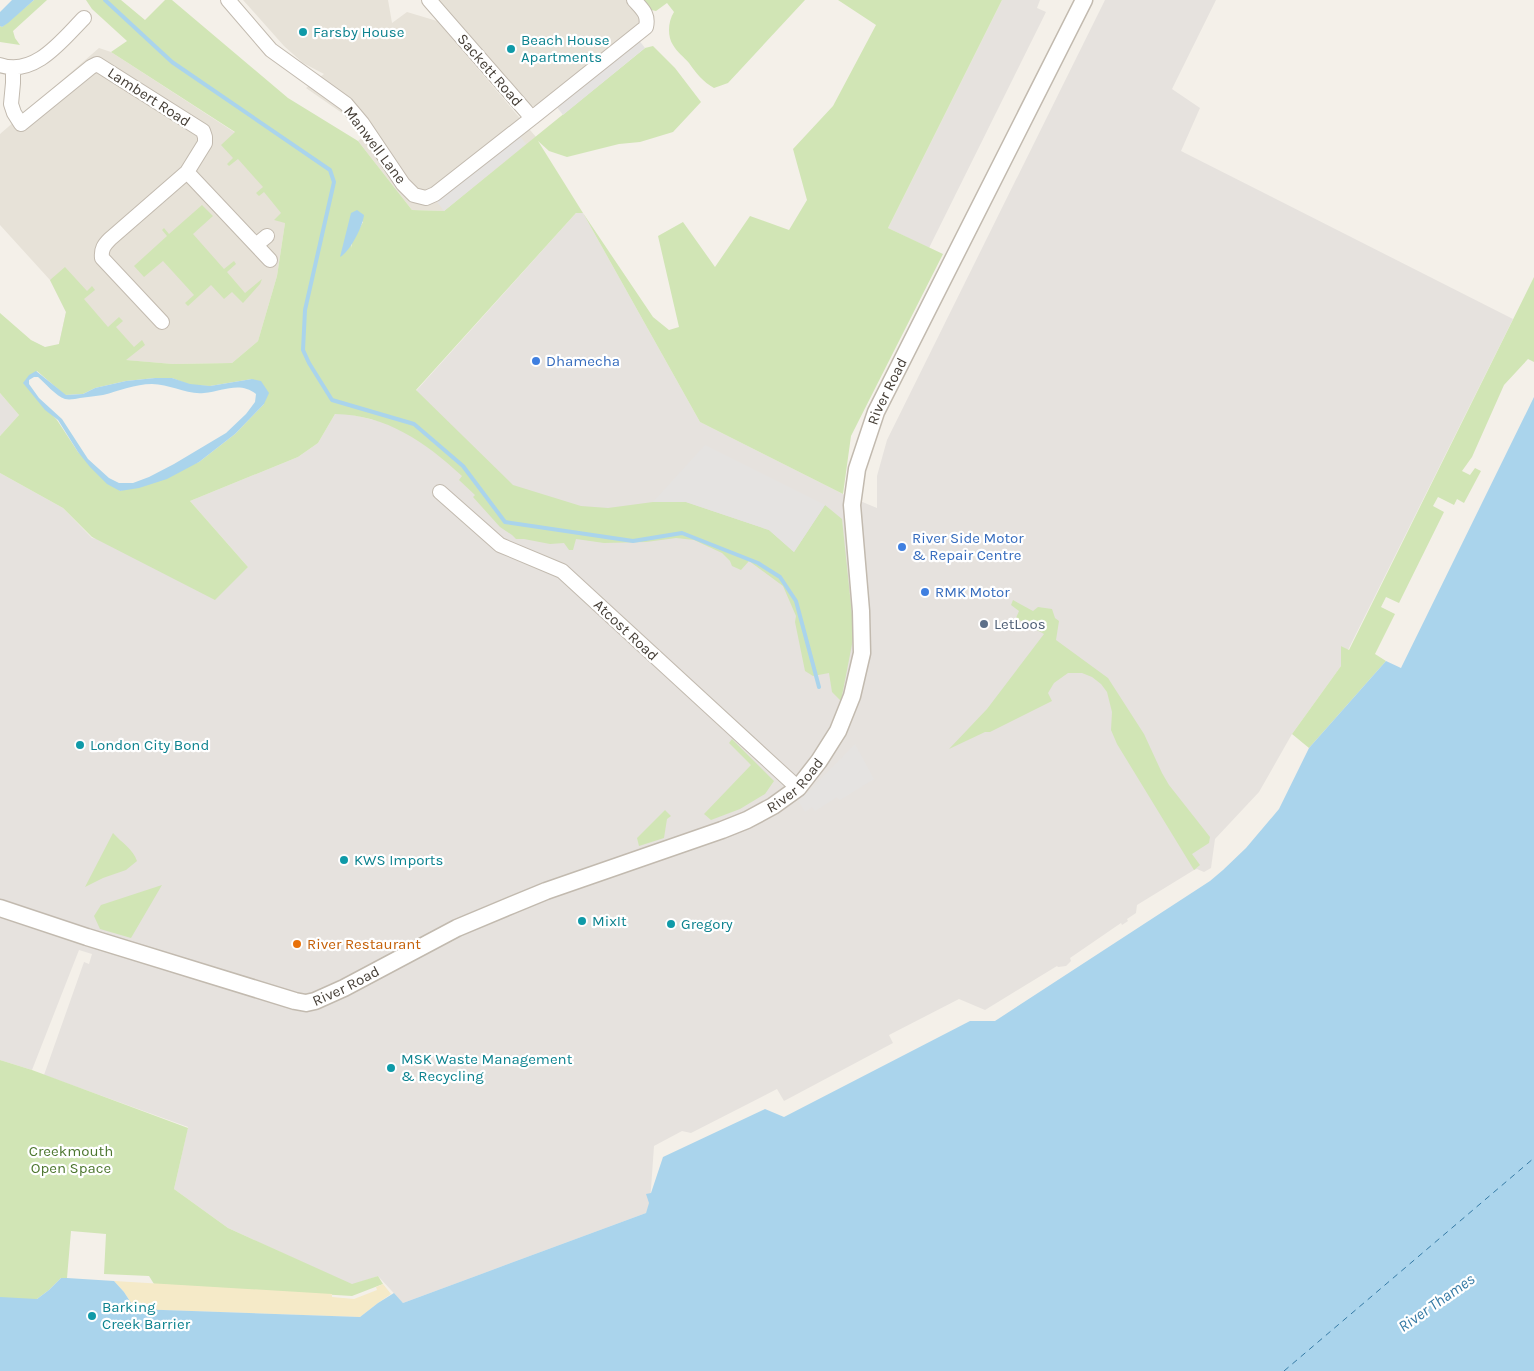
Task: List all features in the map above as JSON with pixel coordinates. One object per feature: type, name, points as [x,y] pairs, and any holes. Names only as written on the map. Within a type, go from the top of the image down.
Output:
[{"type":"street","name":"Manwell Lane","points":[[228,0],[270,50],[346,104],[362,123],[403,184],[414,195],[426,198],[435,194],[532,118]]},
{"type":"street","name":"Sackett Road","points":[[429,0],[532,118],[646,27],[647,15],[634,0]]},
{"type":"street","name":"River Road","points":[[0,908],[87,937],[306,1003],[344,988],[457,928],[512,905],[747,820],[773,806],[798,788],[819,761],[838,731],[852,696],[862,653],[861,611],[852,505],[857,469],[876,412],[1084,0]]},
{"type":"street","points":[[6,66],[26,66],[37,61],[84,18]]},
{"type":"street","name":"Lambert Road","points":[[6,66],[14,83],[11,104],[21,124],[96,64],[203,131],[205,143],[187,172],[110,239],[102,251],[102,258],[162,322]]},
{"type":"street","points":[[187,172],[262,241],[270,260]]},
{"type":"street","name":"Atcost Road","points":[[440,492],[500,545],[562,571],[798,788]]},
{"type":"shaded area","points":[[243,0],[388,0],[392,23],[407,12],[437,21],[536,137],[444,211],[412,210],[358,141],[364,136],[342,113],[306,88],[324,74],[303,63],[284,46]]},
{"type":"shaded area","points":[[434,0],[628,0],[640,14],[640,20],[637,26],[541,105],[534,106],[529,105]]},
{"type":"shaded area","points":[[1002,0],[1040,0],[1037,8],[1046,12],[929,248],[888,228]]},
{"type":"shaded area","points":[[1105,0],[1216,0],[1172,89],[1200,108],[1181,151],[1513,319],[1348,650],[1341,646],[1341,666],[1292,734],[1259,792],[1215,839],[1211,868],[1204,872],[1197,869],[1194,870],[1137,905],[1136,913],[1127,919],[1128,921],[1122,925],[1121,923],[1070,958],[1071,961],[1066,966],[1057,966],[985,1010],[959,999],[889,1035],[893,1043],[784,1101],[777,1089],[691,1133],[682,1131],[654,1146],[650,1203],[646,1213],[403,1303],[378,1276],[352,1285],[228,1228],[174,1189],[188,1127],[44,1075],[84,962],[89,964],[92,954],[79,950],[32,1070],[0,1060],[0,473],[63,508],[92,538],[248,567],[190,501],[298,457],[318,443],[335,414],[349,414],[391,424],[416,391],[576,213],[583,213],[700,422],[843,494],[877,508],[877,476],[887,440]]},
{"type":"shaded area","points":[[635,35],[645,48],[563,115],[553,102]]},
{"type":"shaded area","points":[[99,48],[111,52],[277,160],[285,223],[277,276],[258,341],[232,363],[173,364],[125,360],[59,344],[66,312],[50,280],[0,225],[0,134]]},
{"type":"shaded area","points":[[516,131],[526,144],[444,211],[434,198]]},
{"type":"shaded area","points":[[0,393],[19,415],[0,436]]},
{"type":"shaded area","points":[[705,445],[825,505],[794,552],[769,530],[686,502],[653,502]]},
{"type":"shaded area","points":[[855,744],[874,779],[840,800],[837,797],[815,811],[812,807],[805,812],[798,800]]},
{"type":"green space","points":[[34,0],[47,0],[13,31],[20,45],[0,42],[0,26],[2,27]]},
{"type":"green space","points":[[86,0],[121,0],[145,20],[165,0],[172,0],[288,98],[358,141],[412,210],[444,211],[645,48],[653,46],[675,68],[701,102],[673,132],[640,142],[619,144],[567,157],[549,151],[538,141],[583,213],[576,213],[416,390],[513,485],[581,506],[608,508],[653,502],[686,502],[769,530],[794,552],[825,505],[842,519],[854,634],[841,701],[832,692],[829,673],[813,676],[805,671],[795,622],[796,616],[783,586],[749,561],[741,570],[732,566],[722,553],[694,540],[676,538],[646,542],[604,543],[576,539],[573,550],[569,550],[564,543],[550,544],[516,539],[500,527],[473,497],[475,495],[459,480],[462,476],[434,452],[404,433],[372,419],[335,414],[318,443],[298,457],[190,501],[248,567],[215,600],[92,537],[63,508],[0,473],[0,436],[19,415],[0,393],[0,313],[31,340],[45,347],[59,344],[66,312],[50,280],[65,267],[87,291],[92,286],[95,290],[84,299],[108,327],[119,317],[123,321],[116,327],[134,347],[142,340],[145,345],[126,360],[173,364],[232,363],[258,341],[277,276],[285,223],[274,220],[281,213],[264,192],[259,196],[256,193],[263,187],[238,159],[229,166],[227,164],[233,158],[221,145],[235,132],[111,52],[127,41],[92,9]],"holes":[[[351,213],[363,222],[352,242],[351,248]],[[37,371],[65,395],[83,394],[95,388],[126,381],[155,378],[172,378],[190,385],[210,386],[252,379],[264,404],[235,434],[199,462],[120,491],[78,452],[57,420],[24,383]]]},
{"type":"green space","points":[[639,0],[805,0],[728,83],[714,88],[700,77],[673,45],[669,28],[674,12],[667,3],[656,11],[647,9]]},
{"type":"green space","points":[[838,0],[1002,0],[888,228],[943,254],[851,436],[843,494],[700,422],[583,213],[653,317],[669,330],[679,327],[658,236],[683,222],[715,267],[750,216],[789,230],[807,200],[793,149],[833,106],[876,25]]},
{"type":"green space","points":[[202,205],[213,216],[193,234],[224,269],[234,261],[236,264],[227,272],[245,293],[262,279],[260,284],[243,303],[232,292],[224,299],[211,285],[188,306],[185,303],[194,295],[163,261],[144,277],[134,266],[167,236],[162,230],[164,228],[169,234]]},
{"type":"green space","points":[[1534,277],[1534,362],[1528,359],[1504,385],[1472,457],[1462,471],[1470,475],[1475,468],[1481,471],[1464,503],[1457,499],[1454,505],[1438,497],[1433,506],[1444,512],[1399,603],[1386,597],[1381,607],[1395,614],[1375,654],[1386,661],[1309,748],[1292,734],[1341,666],[1341,646],[1349,650]]},
{"type":"green space","points":[[1013,600],[1033,611],[1038,607],[1052,609],[1055,618],[1059,621],[1056,640],[1108,678],[1144,734],[1169,785],[1210,837],[1209,843],[1192,854],[1200,865],[1194,870],[1117,744],[1111,730],[1112,712],[1107,692],[1092,677],[1082,673],[1068,673],[1054,683],[1048,693],[1052,701],[990,732],[985,732],[949,749],[987,709],[1044,634],[1016,618],[1019,611],[1011,605]]},
{"type":"green space","points":[[732,739],[774,781],[765,794],[740,809],[711,820],[704,814],[751,765],[729,743]]},
{"type":"green space","points":[[665,810],[671,816],[667,819],[664,838],[639,846],[637,838]]},
{"type":"green space","points":[[113,833],[130,850],[137,861],[126,870],[85,887]]},
{"type":"green space","points":[[162,885],[131,938],[100,929],[94,916],[101,905]]},
{"type":"green space","name":"Creekmouth Open Space","points":[[0,1060],[188,1128],[174,1189],[228,1228],[352,1284],[378,1276],[383,1284],[352,1296],[154,1284],[149,1276],[104,1274],[106,1234],[71,1231],[67,1278],[61,1278],[37,1299],[0,1306]]},
{"type":"sand","points":[[114,1281],[332,1294],[332,1297],[354,1299],[377,1290],[376,1287],[383,1284],[391,1294],[360,1317],[135,1309]]},
{"type":"water","points":[[12,0],[34,0],[2,27],[0,26],[0,12]]},
{"type":"water","points":[[357,210],[364,215],[361,226],[348,250],[340,257],[351,213]]},
{"type":"water","points":[[36,371],[66,395],[83,394],[95,388],[126,381],[155,378],[172,378],[190,384],[210,386],[252,379],[261,381],[269,393],[264,404],[235,434],[199,462],[167,479],[139,488],[120,491],[107,484],[90,467],[58,420],[45,410],[23,383],[29,375]],"holes":[[[38,377],[58,395],[67,399],[103,395],[146,384],[159,384],[198,393],[238,387],[250,390],[256,394],[255,402],[246,414],[226,433],[149,477],[133,483],[119,483],[109,478],[88,459],[62,419],[39,398],[29,384],[29,380]]]},
{"type":"water","name":"River Thames","points":[[1534,397],[1534,1371],[0,1371],[0,1297],[37,1299],[61,1278],[67,1278],[114,1281],[135,1309],[360,1317],[394,1293],[403,1303],[646,1213],[649,1203],[646,1194],[651,1193],[663,1157],[765,1109],[784,1117],[970,1021],[995,1021],[1210,881],[1246,848],[1279,809],[1309,748],[1386,661],[1401,668]]},
{"type":"waterway","points":[[105,0],[172,62],[330,170],[334,182],[305,310],[303,350],[332,400],[414,424],[463,466],[505,522],[633,541],[682,533],[758,563],[780,577],[796,601],[819,687]]},
{"type":"ferry route","points":[[1284,1371],[1534,1158]]},
{"type":"place","name":"Farsby House","points":[[303,32]]},
{"type":"place","name":"Beach House Apartments","points":[[511,49]]},
{"type":"place","name":"Dhamecha","points":[[536,361]]},
{"type":"place","name":"River Side Motor & Repair Centre","points":[[902,547]]},
{"type":"place","name":"RMK Motor","points":[[925,592]]},
{"type":"place","name":"LetLoos","points":[[984,624]]},
{"type":"place","name":"London City Bond","points":[[80,745]]},
{"type":"place","name":"KWS Imports","points":[[344,860]]},
{"type":"place","name":"MixIt","points":[[582,921]]},
{"type":"place","name":"Gregory","points":[[671,924]]},
{"type":"place","name":"River Restaurant","points":[[297,944]]},
{"type":"place","name":"MSK Waste Management & Recycling","points":[[391,1068]]},
{"type":"place","name":"Barking Creek Barrier","points":[[92,1316]]}]
